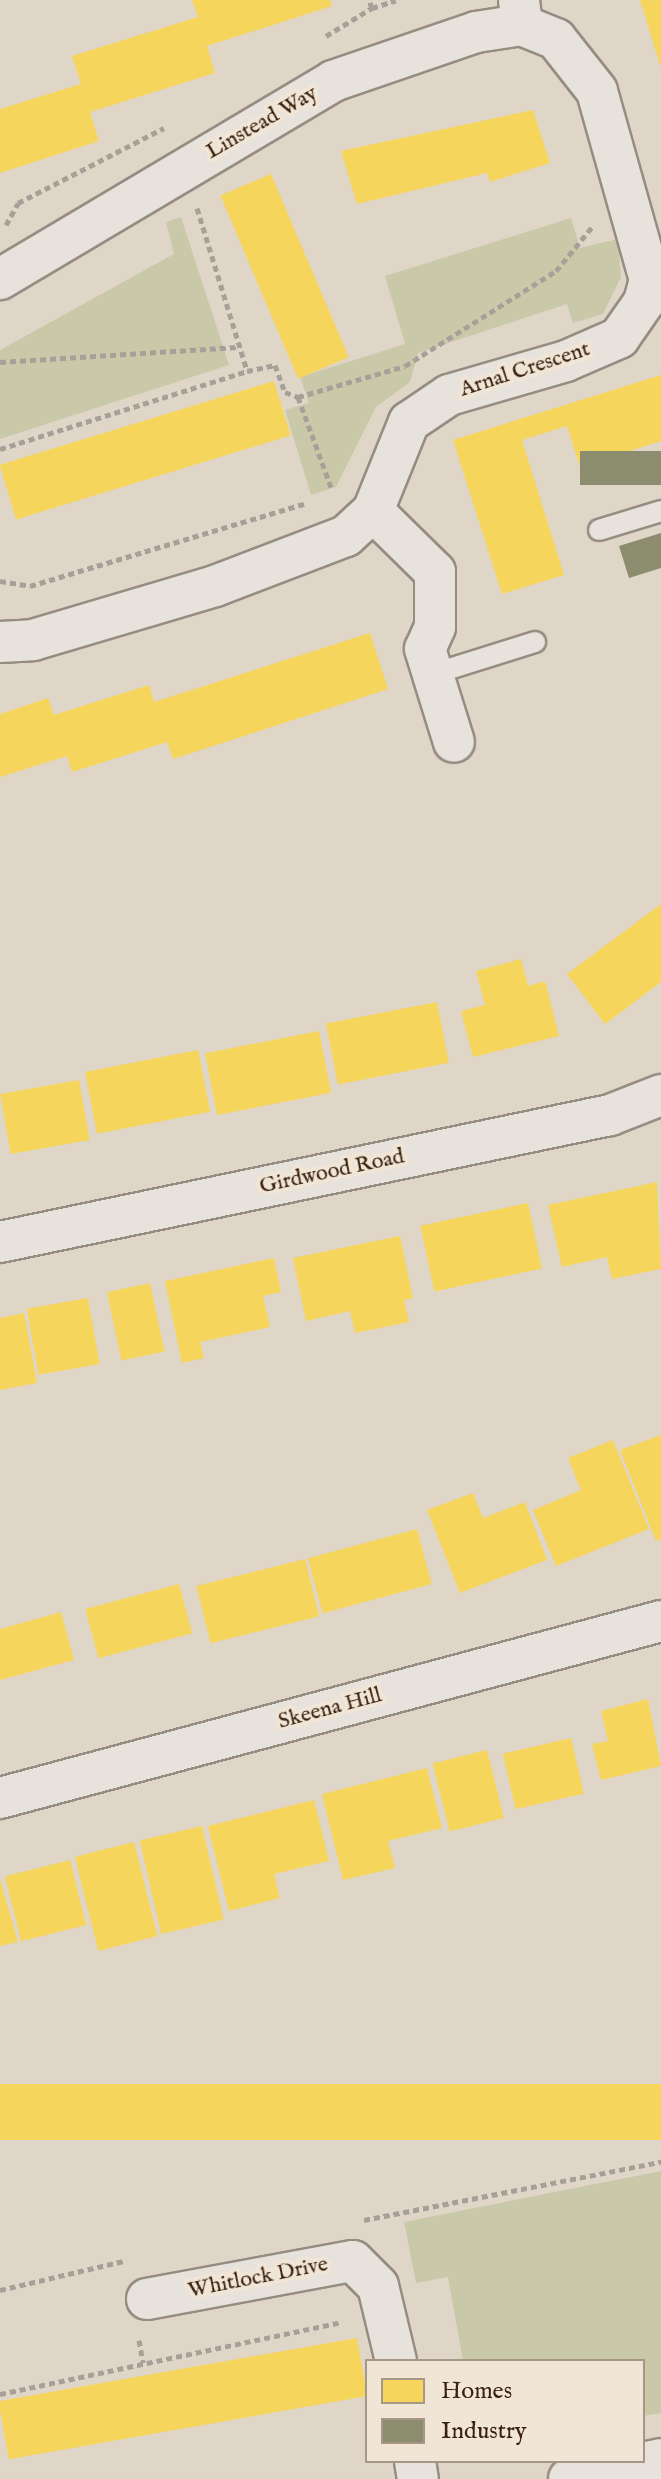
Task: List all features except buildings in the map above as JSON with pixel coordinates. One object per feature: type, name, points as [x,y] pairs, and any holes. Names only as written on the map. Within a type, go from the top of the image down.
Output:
[{"type":"street","name":"Linstead Way","points":[[0,279],[333,81],[476,32],[520,12]]},
{"type":"street","name":"Arnal Crescent","points":[[0,642],[33,640],[215,586],[346,536],[373,511],[409,422],[449,395],[566,361],[619,338],[656,282],[597,91],[556,39],[520,12]]},
{"type":"street","points":[[373,511],[435,572],[435,627],[425,649],[454,742]]},
{"type":"street","name":"Girdwood Road","points":[[0,1242],[610,1115],[661,1095]]},
{"type":"street","name":"Skeena Hill","points":[[0,1798],[661,1621]]},
{"type":"street","name":"Whitlock Drive","points":[[147,2299],[353,2261],[378,2286],[387,2313],[396,2359]]},
{"type":"street","points":[[569,2479],[643,2463]]},
{"type":"lane","points":[[599,530],[661,511]]},
{"type":"lane","points":[[433,674],[535,642]]},
{"type":"path","points":[[369,0],[372,8]]},
{"type":"path","points":[[319,40],[372,8],[396,0]]},
{"type":"path","points":[[0,231],[18,203],[176,122]]},
{"type":"path","points":[[185,168],[247,371]]},
{"type":"path","points":[[0,449],[247,371],[275,365],[285,392],[298,397],[405,366],[485,319],[556,271],[627,192]]},
{"type":"path","points":[[0,362],[20,355],[238,347]]},
{"type":"path","points":[[0,581],[30,586],[333,494],[298,397]]},
{"type":"path","points":[[358,2221],[661,2162]]},
{"type":"path","points":[[0,2290],[138,2257],[147,2299]]},
{"type":"path","points":[[0,2394],[387,2313]]},
{"type":"green space","points":[[181,217],[229,365],[0,439],[0,350],[174,254],[166,222]]},
{"type":"green space","points":[[571,218],[580,248],[618,239],[621,277],[603,314],[573,323],[567,304],[418,353],[410,382],[376,407],[336,487],[311,495],[285,410],[309,403],[300,377],[405,344],[385,276]]},
{"type":"green space","points":[[661,2171],[661,2413],[645,2416],[645,2359],[463,2359],[448,2277],[416,2283],[404,2222]]}]
